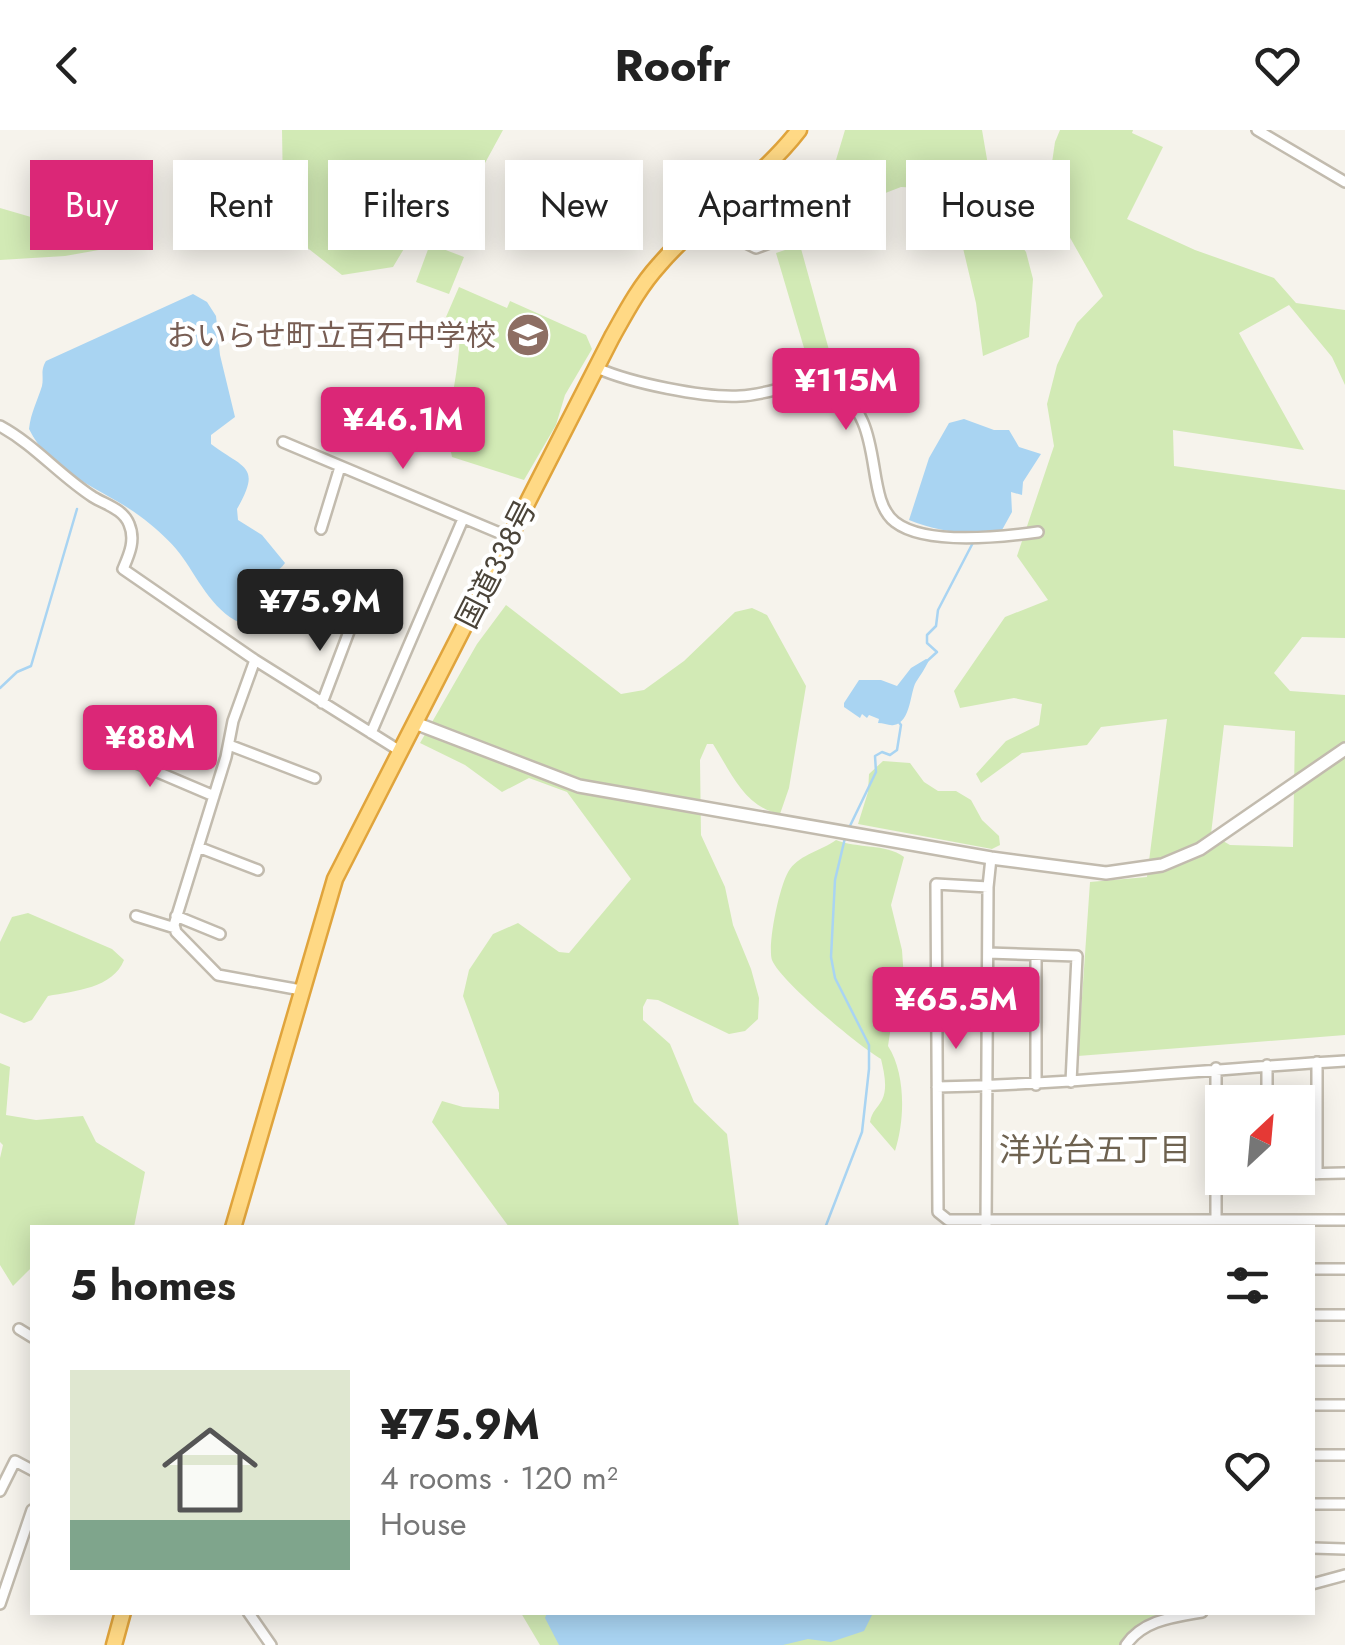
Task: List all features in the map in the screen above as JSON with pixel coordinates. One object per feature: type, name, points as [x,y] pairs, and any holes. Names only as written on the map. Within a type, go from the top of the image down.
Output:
[{"type":"highway","name":"国道338号","points":[[773,160],[799,130]]},
{"type":"highway","name":"国道338号","points":[[234,1225],[334,879],[597,368],[643,284],[676,250]]},
{"type":"highway","points":[[114,1645],[122,1615]]},
{"type":"street","points":[[1257,130],[1345,182]]},
{"type":"street","points":[[597,368],[621,378],[716,396],[758,394],[798,384],[834,390],[851,404],[864,423],[886,512],[897,524],[969,539],[1038,532]]},
{"type":"street","points":[[0,426],[33,446],[74,484],[128,520],[131,548],[122,569],[255,660],[400,751]]},
{"type":"street","points":[[284,442],[509,538]]},
{"type":"street","points":[[321,529],[340,468]]},
{"type":"street","points":[[370,733],[463,519]]},
{"type":"street","points":[[312,608],[353,621],[322,703]]},
{"type":"street","points":[[175,928],[233,722],[255,660]]},
{"type":"street","points":[[415,723],[579,786],[1092,872],[1138,870],[1200,849],[1345,749]]},
{"type":"street","points":[[229,746],[315,778]]},
{"type":"street","points":[[101,748],[214,796]]},
{"type":"street","points":[[198,847],[258,870]]},
{"type":"street","points":[[986,1223],[991,858]]},
{"type":"street","points":[[988,887],[936,884],[938,1212],[948,1220],[986,1223],[1216,1220],[1280,1224],[1345,1220]]},
{"type":"street","points":[[136,916],[175,928],[218,976],[300,990]]},
{"type":"street","points":[[176,916],[220,934]]},
{"type":"street","points":[[988,953],[1078,956],[1071,1082]]},
{"type":"street","points":[[1036,955],[1036,1085]]},
{"type":"street","points":[[937,1087],[1036,1085],[1216,1068],[1345,1061]]},
{"type":"street","points":[[1317,1062],[1316,1174],[1345,1173]]},
{"type":"street","points":[[1267,1065],[1267,1085]]},
{"type":"street","points":[[1216,1068],[1217,1085]]},
{"type":"street","points":[[1216,1220],[1218,1195]]},
{"type":"street","points":[[1315,1270],[1345,1269]]},
{"type":"street","points":[[1315,1315],[1345,1315]]},
{"type":"street","points":[[19,1329],[30,1336]]},
{"type":"street","points":[[1315,1360],[1345,1360]]},
{"type":"street","points":[[1315,1405],[1345,1406]]},
{"type":"street","points":[[1315,1454],[1345,1455]]},
{"type":"street","points":[[0,1490],[15,1461],[30,1469]]},
{"type":"street","points":[[1315,1504],[1345,1504]]},
{"type":"street","points":[[0,1604],[30,1516]]},
{"type":"street","points":[[1315,1548],[1345,1548]]},
{"type":"street","points":[[1315,1583],[1345,1575]]},
{"type":"street","points":[[250,1615],[271,1645]]},
{"type":"street","points":[[1126,1645],[1136,1633],[1177,1615]]},
{"type":"green space","points":[[282,130],[503,130],[485,163],[328,160],[328,250],[403,250],[393,267],[342,275],[308,248],[308,160],[282,160]]},
{"type":"green space","points":[[845,130],[982,130],[987,160],[906,160],[906,187],[886,193],[886,160],[836,160]]},
{"type":"green space","points":[[1060,130],[1133,130],[1132,133],[1163,147],[1127,219],[1195,250],[1274,278],[1296,303],[1345,310],[1345,385],[1332,357],[1289,305],[1239,333],[1304,450],[1173,430],[1174,466],[1345,490],[1345,638],[1302,637],[1274,673],[1290,691],[1345,695],[1345,1035],[1078,1056],[1090,882],[1147,877],[1167,719],[1101,727],[1087,745],[1022,753],[981,783],[976,774],[1006,741],[1039,725],[1042,704],[1014,698],[960,708],[954,691],[1005,617],[1048,600],[1017,556],[1054,446],[1047,404],[1057,365],[1077,323],[1103,296],[1070,238],[1070,160],[1052,160]],"holes":[[[1224,725],[1295,731],[1293,847],[1230,845],[1211,834]]]},
{"type":"green space","points":[[0,208],[30,217],[30,250],[99,250],[65,256],[0,260]]},
{"type":"green space","points":[[428,250],[446,250],[464,257],[449,294],[416,282]]},
{"type":"green space","points":[[801,250],[837,379],[812,375],[776,253]]},
{"type":"green space","points":[[963,250],[1024,250],[1033,279],[1029,337],[983,356]]},
{"type":"green space","points":[[459,287],[507,308],[510,301],[586,335],[592,349],[565,395],[556,425],[524,480],[452,457],[449,424],[459,326],[446,317]]},
{"type":"green space","points":[[506,605],[621,694],[644,690],[684,661],[735,612],[752,608],[767,615],[806,686],[789,788],[780,814],[748,796],[713,744],[707,744],[700,760],[701,835],[725,887],[733,925],[751,969],[759,998],[758,1019],[745,1031],[729,1034],[658,1000],[647,999],[643,1007],[643,1020],[670,1044],[694,1102],[727,1134],[739,1225],[508,1225],[432,1122],[442,1101],[463,1107],[499,1109],[499,1093],[463,996],[469,970],[493,934],[518,923],[559,952],[569,953],[631,879],[567,792],[529,778],[502,792],[465,765],[420,743],[477,644]]},
{"type":"green space","points":[[883,761],[910,763],[924,782],[938,791],[956,791],[971,800],[982,820],[999,836],[1000,845],[992,849],[858,824],[869,774]]},
{"type":"green space","points":[[836,840],[904,857],[891,905],[902,950],[905,994],[891,1026],[888,1046],[898,1070],[902,1097],[895,1151],[870,1122],[885,1090],[881,1059],[804,997],[772,960],[773,928],[786,876],[800,860]]},
{"type":"green space","points":[[28,913],[112,949],[124,960],[102,982],[48,996],[32,1020],[24,1023],[0,1013],[0,942],[12,917]]},
{"type":"green space","points":[[0,1063],[10,1067],[6,1115],[36,1120],[83,1116],[96,1142],[145,1172],[134,1225],[30,1225],[30,1269],[13,1286],[0,1265]]},
{"type":"green space","points":[[522,1615],[1172,1615],[1132,1631],[1123,1645],[540,1645]]},
{"type":"water","points":[[193,294],[207,302],[216,316],[220,355],[235,417],[211,435],[211,444],[246,469],[248,484],[237,509],[238,520],[262,535],[285,563],[259,581],[246,625],[217,606],[159,532],[135,512],[68,472],[40,446],[29,429],[46,361]]},
{"type":"water","points":[[964,419],[994,430],[1009,430],[1019,447],[1041,454],[1023,482],[1022,495],[1011,492],[1012,512],[1002,530],[955,532],[909,520],[929,458],[949,423]]},
{"type":"water","points":[[929,660],[900,723],[878,723],[879,719],[862,714],[860,718],[844,707],[859,680],[881,680],[897,686],[911,668]]},
{"type":"water","points":[[872,1615],[864,1631],[831,1642],[808,1639],[783,1645],[559,1645],[545,1618]]},
{"type":"waterway","points":[[0,688],[17,672],[31,666],[77,509]]},
{"type":"waterway","points":[[926,662],[937,652],[927,643],[927,635],[936,626],[938,610],[978,533]]},
{"type":"waterway","points":[[848,830],[876,772],[875,756],[897,750],[901,725],[898,721]]},
{"type":"waterway","points":[[826,1225],[862,1132],[869,1069],[869,1045],[835,978],[831,957],[835,880],[845,838]]},
{"type":"place","name":"おいらせ町立百石中学校","points":[[528,335]]},
{"type":"district","name":"洋光台五丁目","points":[[1095,1150]]}]
